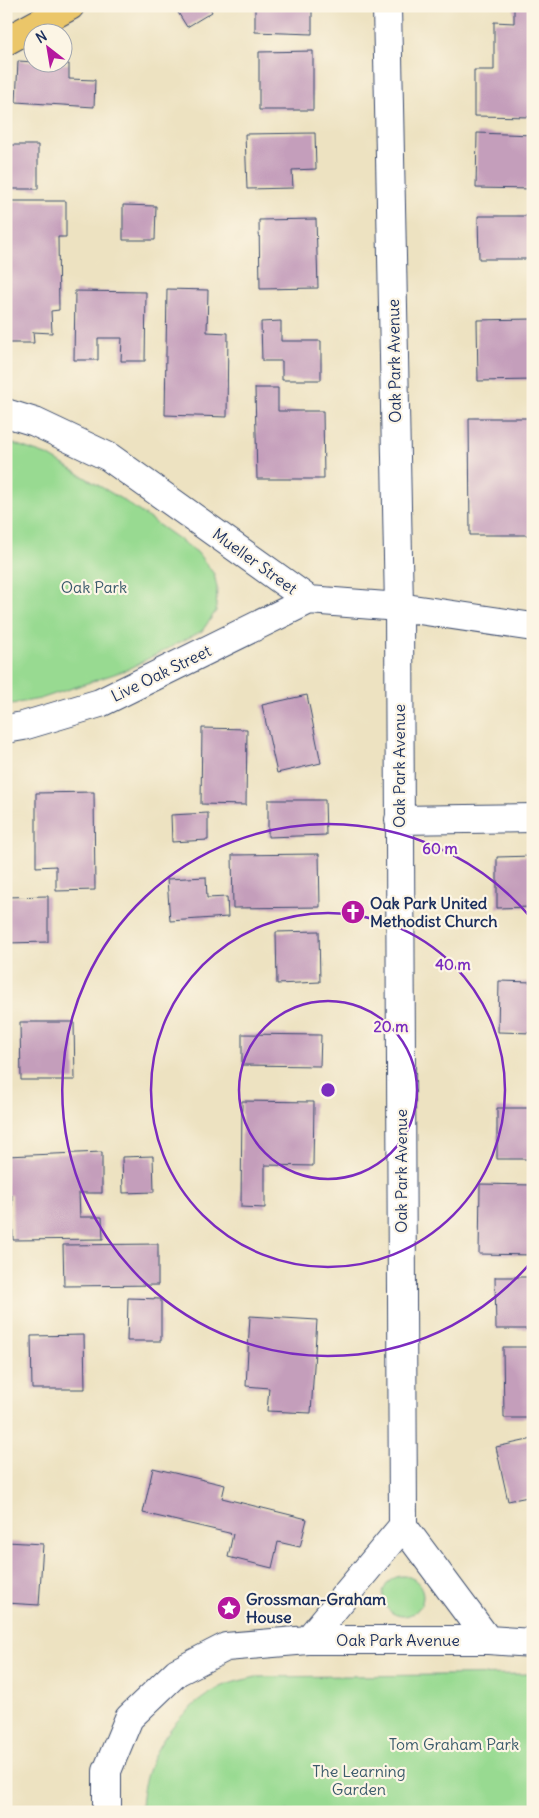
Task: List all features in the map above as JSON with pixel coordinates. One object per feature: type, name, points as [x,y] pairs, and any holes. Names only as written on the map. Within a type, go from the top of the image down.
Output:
[{"type":"main road","points":[[6,41],[70,6]]},
{"type":"street","name":"Oak Park Avenue","points":[[387,6],[399,607],[403,1526],[488,1640]]},
{"type":"street","name":"Mueller Street","points":[[6,413],[35,422],[109,457],[309,600],[399,607],[533,627]]},
{"type":"street","name":"Live Oak Street","points":[[6,729],[23,726],[100,703],[309,600]]},
{"type":"street","points":[[400,820],[533,818]]},
{"type":"street","name":"Oak Park Avenue","points":[[308,1640],[403,1526]]},
{"type":"street","name":"Oak Park Avenue","points":[[107,1812],[107,1771],[129,1718],[177,1672],[226,1647],[308,1640],[488,1640],[533,1643]]},
{"type":"green space","name":"Oak Park","points":[[6,441],[49,456],[123,500],[197,552],[214,574],[217,587],[216,611],[202,631],[126,670],[40,699],[6,705]]},
{"type":"green space","points":[[403,1576],[417,1582],[423,1596],[417,1610],[403,1616],[389,1610],[383,1596],[389,1582]]},
{"type":"green space","name":"Tom Graham Park","points":[[533,1674],[533,1812],[141,1812],[147,1774],[163,1740],[188,1710],[203,1698],[228,1684],[256,1677]]},
{"type":"building","points":[[174,6],[209,6],[212,12],[187,27]]},
{"type":"building","points":[[255,6],[312,6],[312,34],[255,32]]},
{"type":"building","points":[[514,6],[533,6],[533,117],[474,116],[474,70],[494,70],[494,22],[514,23]]},
{"type":"building","points":[[313,51],[313,110],[259,110],[259,52]]},
{"type":"building","points":[[18,61],[22,61],[22,72],[69,72],[69,79],[95,80],[94,107],[16,102]]},
{"type":"building","points":[[315,133],[316,169],[292,170],[293,188],[247,189],[245,134]]},
{"type":"building","points":[[477,133],[533,135],[533,189],[476,188]]},
{"type":"building","points":[[6,145],[38,145],[38,189],[6,189]]},
{"type":"building","points":[[6,201],[66,201],[66,237],[58,237],[59,310],[51,311],[52,333],[33,332],[34,343],[6,343]]},
{"type":"building","points":[[123,205],[156,206],[155,240],[123,240]]},
{"type":"building","points":[[478,216],[529,216],[530,259],[479,259]]},
{"type":"building","points":[[316,219],[318,288],[260,289],[259,220]]},
{"type":"building","points":[[167,289],[208,290],[207,332],[228,333],[227,417],[165,415]]},
{"type":"building","points":[[75,291],[146,292],[145,361],[121,361],[122,338],[98,338],[98,360],[74,360]]},
{"type":"building","points":[[533,319],[533,380],[478,381],[477,320]]},
{"type":"building","points":[[281,321],[281,341],[321,341],[321,380],[282,380],[282,361],[262,361],[261,322]]},
{"type":"building","points":[[255,388],[278,388],[278,411],[323,411],[324,479],[257,479]]},
{"type":"building","points":[[469,418],[533,418],[533,535],[470,535]]},
{"type":"building","points":[[307,695],[321,763],[277,773],[262,705]]},
{"type":"building","points":[[202,728],[247,729],[246,805],[201,804]]},
{"type":"building","points":[[94,792],[95,890],[56,891],[56,866],[36,867],[36,793]]},
{"type":"building","points":[[268,800],[325,800],[326,835],[268,837]]},
{"type":"building","points":[[208,813],[208,840],[172,842],[171,815]]},
{"type":"building","points":[[319,854],[320,907],[233,908],[232,855]]},
{"type":"building","points":[[533,856],[533,907],[497,908],[497,857]]},
{"type":"building","points":[[206,877],[207,898],[227,897],[228,917],[170,921],[167,879]]},
{"type":"building","points":[[48,896],[48,942],[7,943],[7,897]]},
{"type":"building","points":[[319,931],[320,982],[277,984],[276,932]]},
{"type":"building","points":[[499,981],[533,982],[533,1033],[498,1032]]},
{"type":"building","points":[[20,1022],[74,1022],[75,1080],[21,1080]]},
{"type":"building","points":[[242,1034],[321,1035],[320,1066],[242,1065]]},
{"type":"building","points":[[242,1101],[314,1102],[313,1166],[265,1165],[265,1208],[241,1207]]},
{"type":"building","points":[[497,1108],[533,1108],[533,1159],[497,1159]]},
{"type":"building","points":[[102,1152],[102,1193],[79,1193],[80,1217],[102,1217],[103,1239],[13,1240],[12,1195],[6,1195],[6,1156]]},
{"type":"building","points":[[153,1156],[154,1192],[123,1193],[122,1157]]},
{"type":"building","points":[[480,1184],[533,1185],[533,1255],[479,1254]]},
{"type":"building","points":[[158,1244],[158,1285],[64,1286],[63,1245]]},
{"type":"building","points":[[495,1277],[533,1277],[533,1329],[496,1329]]},
{"type":"building","points":[[128,1298],[161,1299],[161,1341],[127,1341]]},
{"type":"building","points":[[250,1316],[317,1320],[311,1413],[267,1411],[269,1388],[246,1386]]},
{"type":"building","points":[[84,1335],[85,1389],[32,1389],[31,1336]]},
{"type":"building","points":[[503,1347],[533,1347],[533,1418],[504,1418]]},
{"type":"building","points":[[533,1439],[533,1496],[508,1501],[496,1447]]},
{"type":"building","points":[[153,1468],[225,1485],[222,1498],[307,1519],[300,1547],[278,1542],[272,1568],[228,1557],[233,1534],[143,1513]]},
{"type":"building","points":[[7,1542],[43,1544],[39,1605],[6,1603]]},
{"type":"place","name":"Oak Park United Methodist Church","points":[[353,912]]},
{"type":"place","name":"Grossman-Graham House","points":[[229,1608]]},
{"type":"park label","name":"The Learning Garden","points":[[359,1780]]}]
